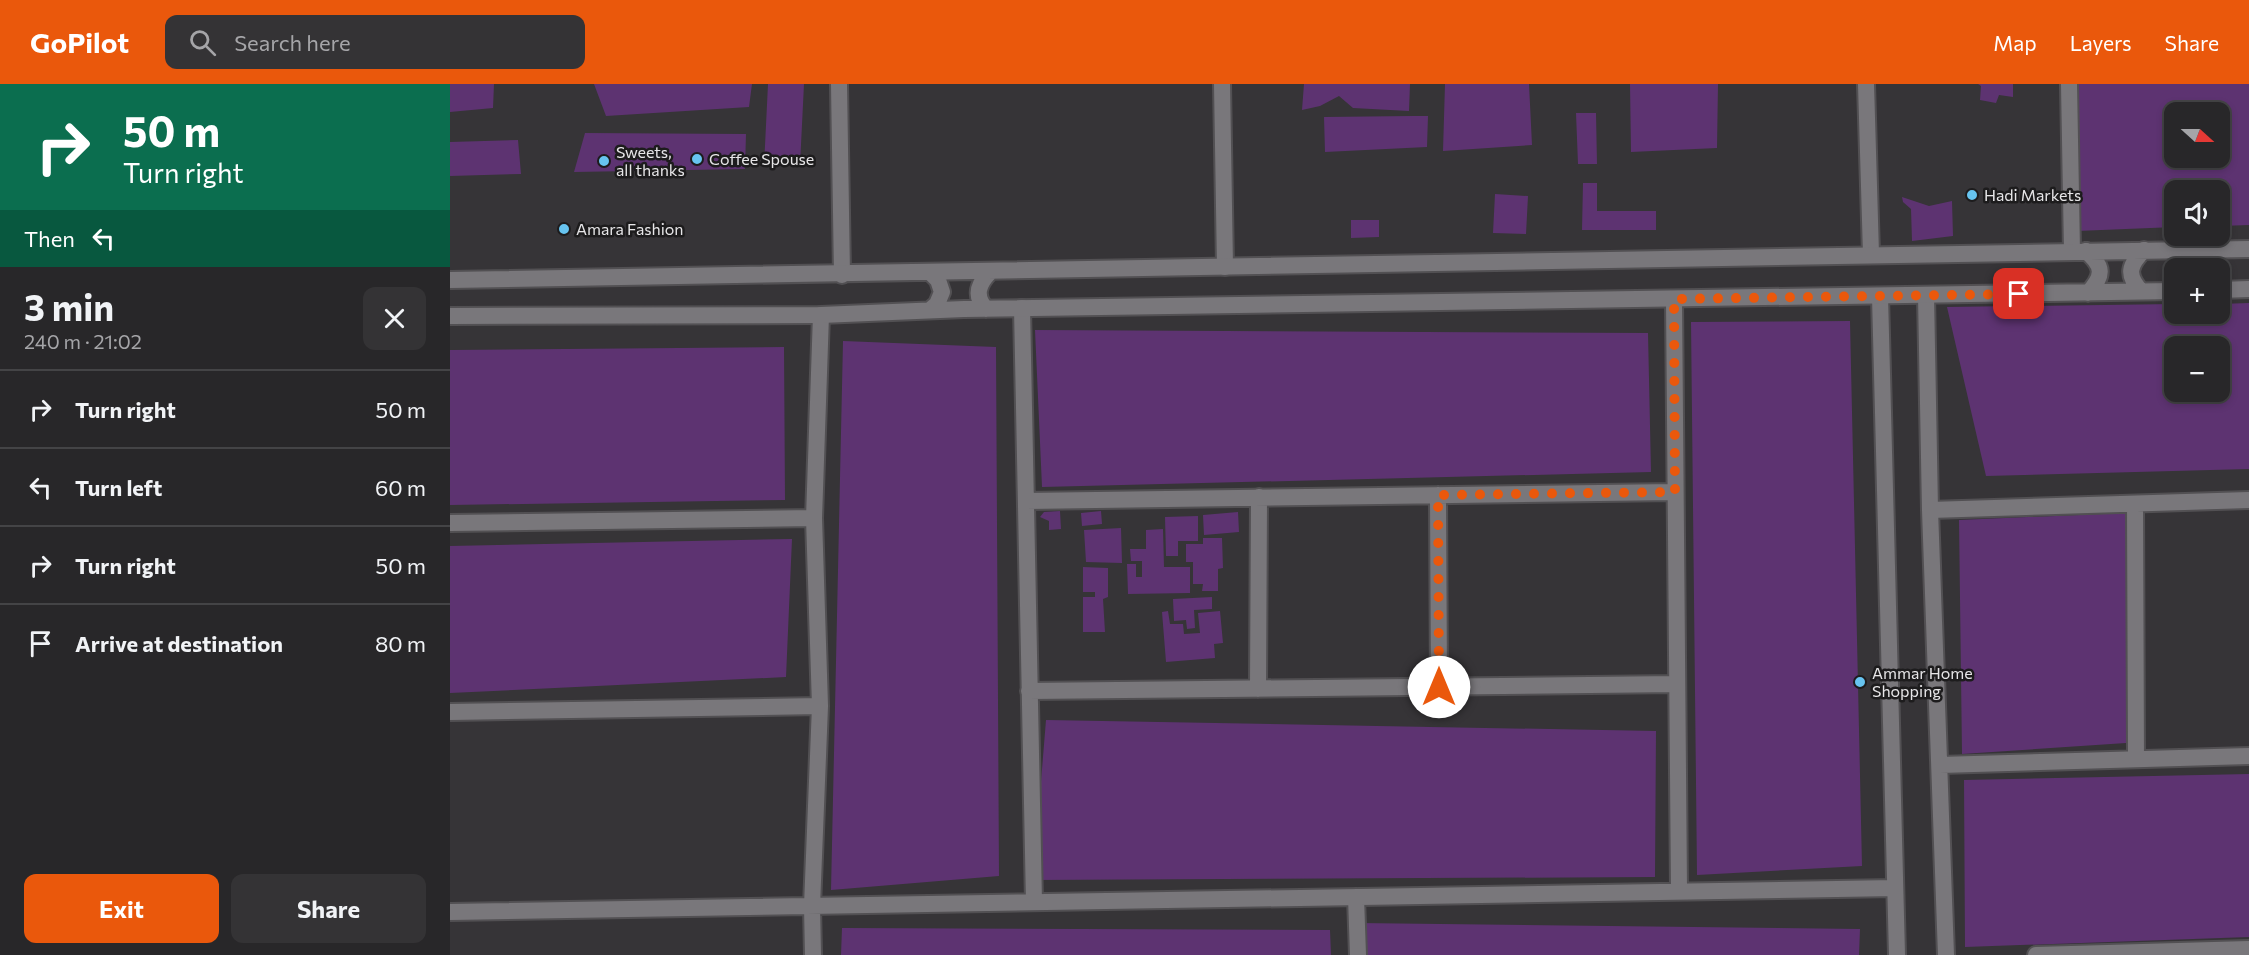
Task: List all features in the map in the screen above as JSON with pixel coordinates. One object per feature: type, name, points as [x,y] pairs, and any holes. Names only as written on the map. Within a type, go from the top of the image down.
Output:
[{"type":"street","points":[[839,84],[842,275]]},
{"type":"street","points":[[1222,84],[1225,267]]},
{"type":"street","points":[[1866,84],[1871,254]]},
{"type":"street","points":[[2069,84],[2079,251]]},
{"type":"street","points":[[450,280],[2249,249]]},
{"type":"street","points":[[2141,291],[2133,284],[2131,271],[2136,258],[2144,250]]},
{"type":"street","points":[[2079,251],[2097,261],[2100,273],[2098,281],[2088,292]]},
{"type":"street","points":[[986,309],[978,295],[981,282],[990,272]]},
{"type":"street","points":[[930,310],[937,304],[942,292],[938,280],[931,273]]},
{"type":"street","points":[[2230,290],[2249,289]]},
{"type":"street","points":[[450,316],[821,315],[1022,308],[2164,291]]},
{"type":"street","points":[[1926,295],[1930,510],[1946,955]]},
{"type":"street","points":[[1880,296],[1897,955]]},
{"type":"street","points":[[1674,299],[1679,891]]},
{"type":"street","points":[[1022,308],[1034,902]]},
{"type":"street","points":[[813,955],[812,906],[820,706],[814,518],[821,315]]},
{"type":"street","points":[[1026,501],[1675,492]]},
{"type":"street","points":[[1438,495],[1439,687]]},
{"type":"street","points":[[1258,689],[1259,498]]},
{"type":"street","points":[[1930,510],[2249,500]]},
{"type":"street","points":[[2135,504],[2136,758]]},
{"type":"street","points":[[450,522],[814,518]]},
{"type":"street","points":[[1029,692],[1677,684]]},
{"type":"street","points":[[450,712],[820,706]]},
{"type":"street","points":[[1940,765],[2249,756]]},
{"type":"street","points":[[450,912],[1895,888]]},
{"type":"street","points":[[1356,897],[1358,955]]},
{"type":"street","points":[[2036,955],[2249,949]]},
{"type":"building","points":[[450,84],[494,84],[493,108],[450,112]]},
{"type":"building","points":[[594,84],[752,84],[749,107],[606,116]]},
{"type":"building","points":[[768,84],[804,84],[800,165],[764,166]]},
{"type":"building","points":[[1304,84],[1410,84],[1409,111],[1353,108],[1339,96],[1320,106],[1302,110]]},
{"type":"building","points":[[1445,84],[1529,84],[1532,145],[1443,151]]},
{"type":"building","points":[[1630,84],[1718,84],[1717,148],[1631,152]]},
{"type":"building","points":[[1978,84],[2013,84],[2013,97],[1999,95],[1996,103],[1980,100],[1981,86]]},
{"type":"building","points":[[2075,84],[2249,84],[2249,225],[2230,226],[2230,180],[2164,180],[2164,227],[2077,231]]},
{"type":"building","points":[[1576,113],[1596,113],[1597,164],[1578,164]]},
{"type":"building","points":[[1428,116],[1427,147],[1325,152],[1324,117]]},
{"type":"building","points":[[585,133],[746,134],[745,169],[574,172]]},
{"type":"building","points":[[518,140],[521,174],[450,176],[450,142]]},
{"type":"building","points":[[1583,183],[1597,183],[1597,211],[1656,211],[1656,230],[1582,230]]},
{"type":"building","points":[[1495,194],[1528,196],[1526,234],[1493,233]]},
{"type":"building","points":[[1902,197],[1929,206],[1952,201],[1953,236],[1912,241],[1911,209],[1903,202]]},
{"type":"building","points":[[1351,220],[1379,220],[1379,237],[1351,238]]},
{"type":"building","points":[[2249,303],[2249,469],[1986,476],[1947,307],[2164,304],[2164,324],[2230,324],[2230,304]]},
{"type":"building","points":[[1850,321],[1862,866],[1697,875],[1691,322]]},
{"type":"building","points":[[1035,330],[1648,333],[1651,472],[1042,487]]},
{"type":"building","points":[[843,341],[996,347],[999,876],[831,890]]},
{"type":"building","points":[[784,347],[785,500],[450,505],[450,350]]},
{"type":"building","points":[[1060,511],[1061,529],[1049,530],[1049,521],[1040,517],[1044,512]]},
{"type":"building","points":[[1101,511],[1102,524],[1082,526],[1081,513]]},
{"type":"building","points":[[1238,512],[1239,532],[1204,535],[1203,515]]},
{"type":"building","points":[[2126,513],[2126,743],[1962,754],[1959,520]]},
{"type":"building","points":[[1198,516],[1198,541],[1178,541],[1178,556],[1166,556],[1165,517]]},
{"type":"building","points":[[1121,528],[1122,563],[1086,562],[1084,530]]},
{"type":"building","points":[[1163,529],[1164,567],[1190,567],[1190,593],[1128,594],[1127,564],[1136,564],[1136,577],[1142,577],[1142,561],[1131,561],[1130,549],[1146,549],[1146,530]]},
{"type":"building","points":[[1203,538],[1222,538],[1223,568],[1218,569],[1218,591],[1202,591],[1203,584],[1193,584],[1193,562],[1186,562],[1186,544],[1203,544]]},
{"type":"building","points":[[792,539],[786,677],[450,693],[450,546]]},
{"type":"building","points":[[1083,567],[1108,568],[1108,597],[1103,599],[1105,632],[1083,632],[1083,597],[1095,597],[1095,592],[1083,592]]},
{"type":"building","points":[[1212,597],[1212,609],[1194,610],[1195,628],[1187,629],[1186,620],[1174,621],[1173,599]]},
{"type":"building","points":[[1168,611],[1170,624],[1183,624],[1184,634],[1200,633],[1198,613],[1220,611],[1223,643],[1214,644],[1215,658],[1166,662],[1162,612]]},
{"type":"building","points":[[1046,720],[1656,731],[1655,877],[1033,880]]},
{"type":"building","points":[[2249,774],[2249,937],[1965,947],[1964,780]]},
{"type":"building","points":[[1357,923],[1860,929],[1859,955],[1361,955]]},
{"type":"building","points":[[842,928],[1330,930],[1331,955],[841,955]]},
{"type":"place","name":"Coffee Spouse","points":[[697,159]]},
{"type":"place","name":"Sweets, all thanks","points":[[604,161]]},
{"type":"place","name":"Hadi Markets","points":[[1972,195]]},
{"type":"place","name":"Amara Fashion","points":[[564,229]]},
{"type":"place","name":"Ammar Home Shopping","points":[[1860,682]]},
{"type":"route","points":[[1439,687],[1438,495],[1675,492],[1674,299],[2019,294]]}]
